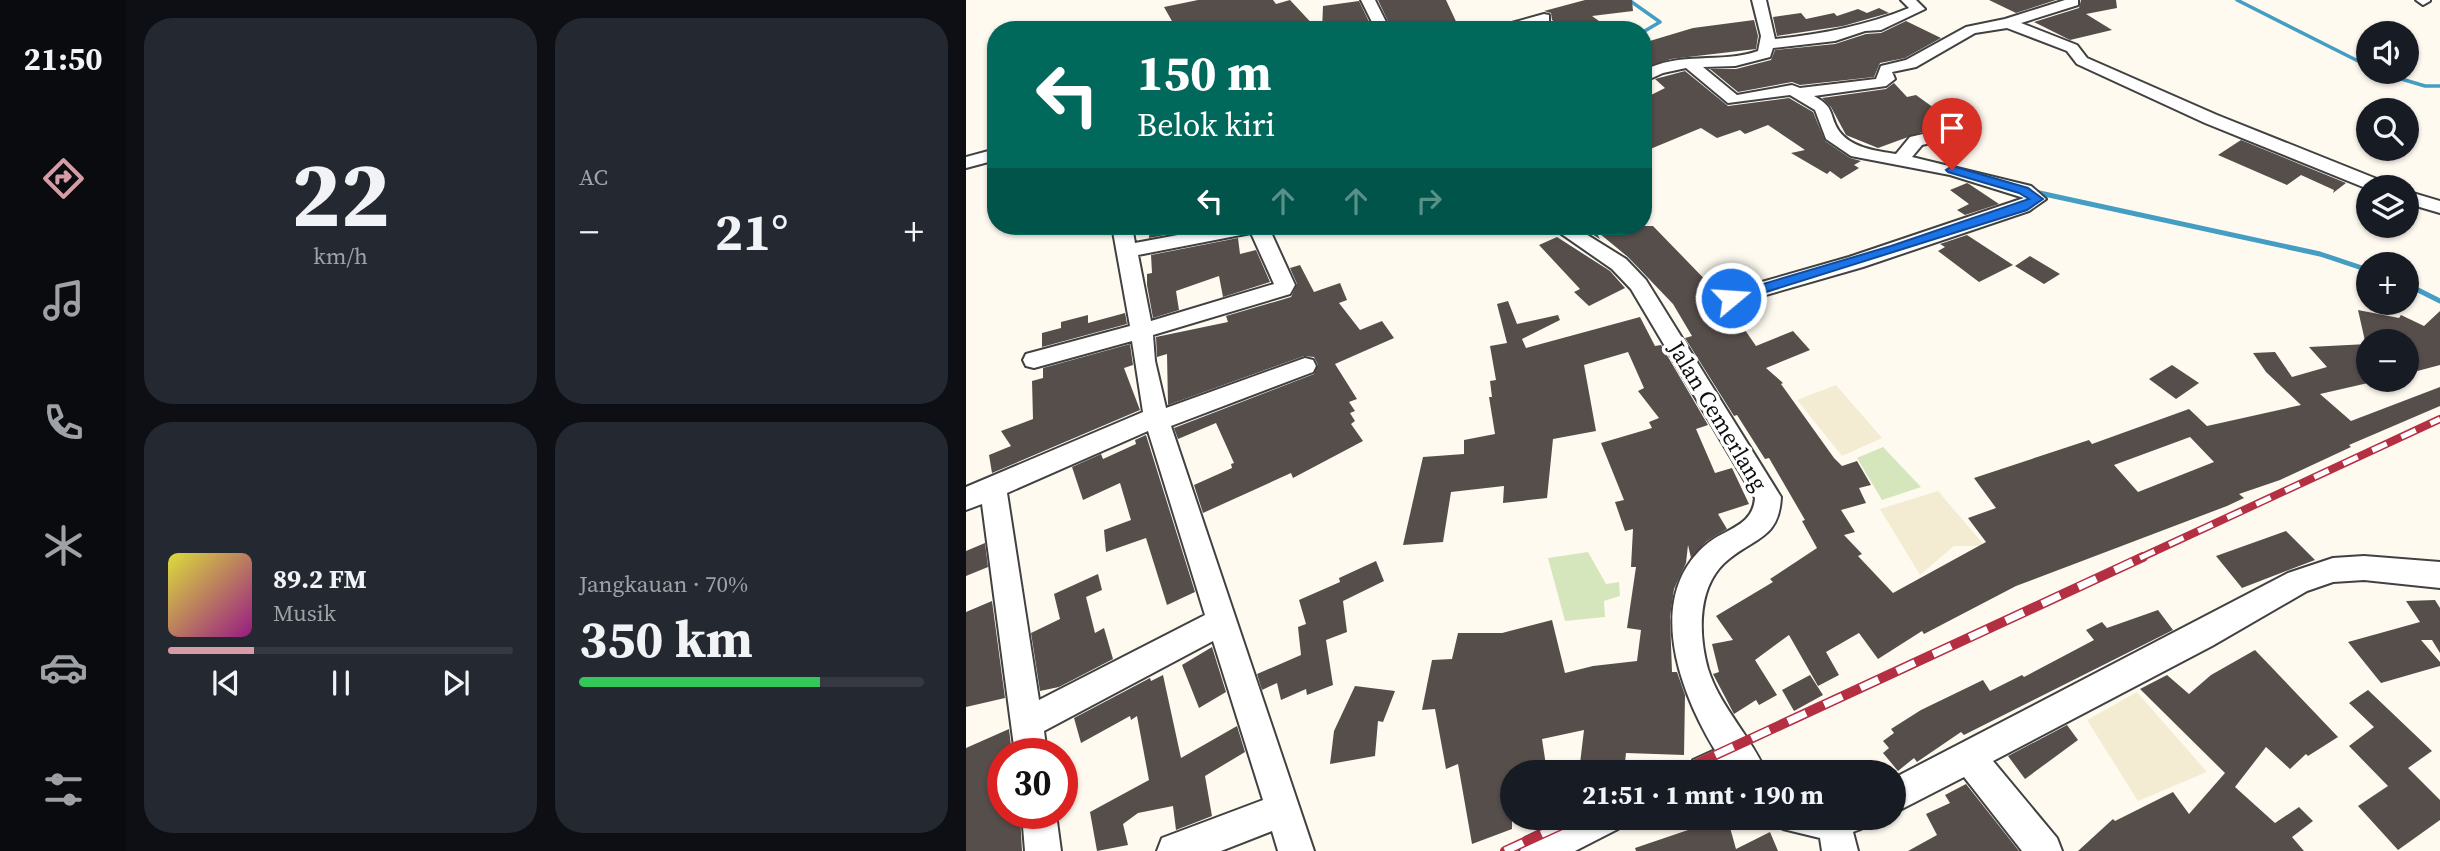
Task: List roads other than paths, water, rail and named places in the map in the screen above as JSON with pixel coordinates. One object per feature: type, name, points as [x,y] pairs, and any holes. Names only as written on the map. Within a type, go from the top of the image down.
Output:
[{"type":"street","points":[[1368,0],[1378,21]]},
{"type":"street","points":[[1652,72],[1662,67],[1689,62],[1750,60],[1765,54],[1768,44],[1759,0]]},
{"type":"street","points":[[1768,44],[1830,38],[1863,27],[1876,27],[1918,9],[1908,0]]},
{"type":"street","points":[[1800,93],[1880,83],[1887,79],[1886,69],[1911,64],[1972,30],[2008,23],[2073,2]]},
{"type":"street","points":[[1531,21],[1544,18]]},
{"type":"street","points":[[2008,23],[2072,48],[2082,61],[2211,118],[2356,177]]},
{"type":"street","points":[[1689,62],[1734,100],[1792,90],[1800,93],[1822,107],[1828,129],[1842,144],[1865,155],[1964,173],[2033,193],[2037,199],[2022,207],[1896,249],[1731,298]]},
{"type":"street","points":[[1900,160],[1916,141],[1949,133]]},
{"type":"street","points":[[966,163],[987,157]]},
{"type":"street","points":[[2419,201],[2440,207]]},
{"type":"street","points":[[1123,235],[1156,419],[1296,851]]},
{"type":"street","points":[[1126,251],[1210,235]]},
{"type":"street","points":[[1034,360],[1283,289],[1285,285],[1261,235]]},
{"type":"street","name":"Jalan Cemerlang","points":[[1574,235],[1619,264],[1639,285],[1768,497],[1767,514],[1757,531],[1723,547],[1704,569],[1694,586],[1687,625],[1689,660],[1698,687],[1740,760]]},
{"type":"street","points":[[966,499],[1156,419],[1306,366]]},
{"type":"street","points":[[993,489],[1029,738]]},
{"type":"street","points":[[1906,790],[2126,672],[2201,636],[2298,582],[2333,570],[2364,568],[2440,575]]},
{"type":"street","points":[[1027,723],[1220,622]]},
{"type":"street","points":[[1969,757],[2043,851]]},
{"type":"street","points":[[1175,851],[1282,810]]},
{"type":"street","points":[[1041,829],[1043,851]]},
{"type":"street","points":[[1538,851],[1580,830]]},
{"type":"waterway","points":[[1629,0],[1660,22],[1652,27]]},
{"type":"waterway","points":[[2237,0],[2356,60]]},
{"type":"waterway","points":[[2418,84],[2440,86]]},
{"type":"waterway","points":[[2035,192],[2320,254],[2356,266]]},
{"type":"waterway","points":[[2419,290],[2440,301]]},
{"type":"railway","points":[[2140,558],[2440,419]]},
{"type":"railway","points":[[1705,760],[2143,557]]},
{"type":"railway","points":[[1505,851],[1551,830]]}]
